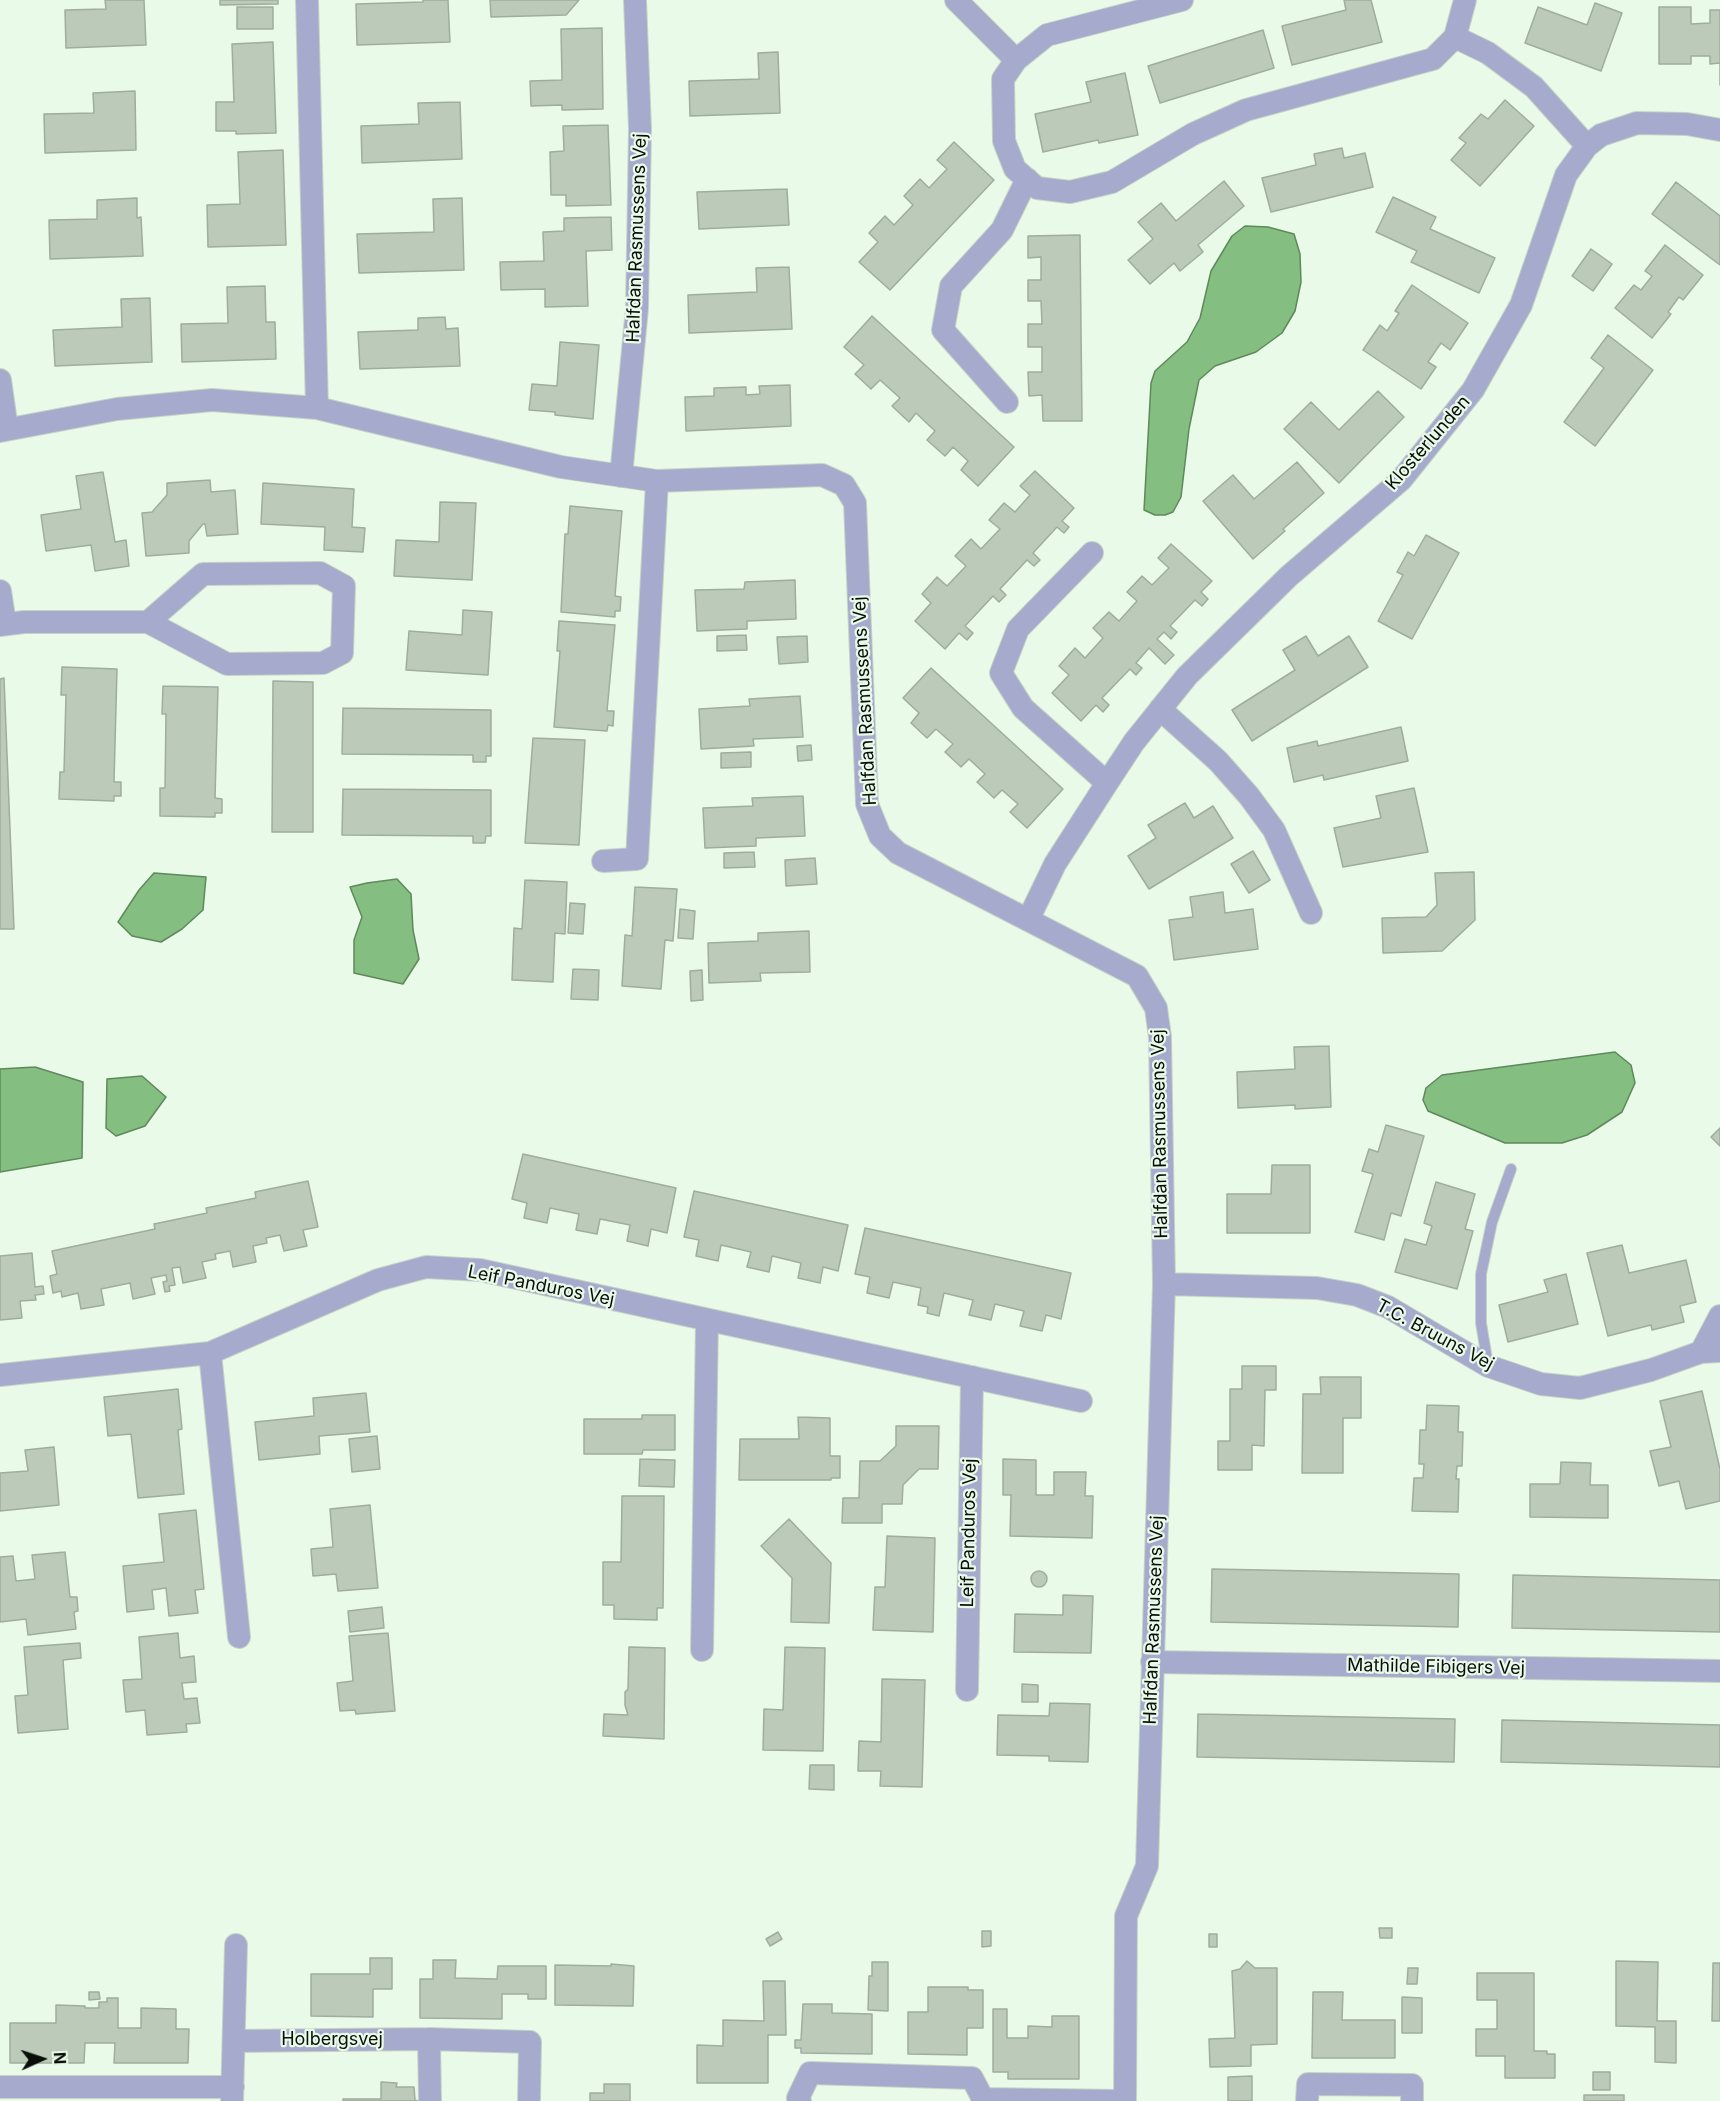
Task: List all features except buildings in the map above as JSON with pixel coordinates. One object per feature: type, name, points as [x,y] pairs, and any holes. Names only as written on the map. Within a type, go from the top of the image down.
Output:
[{"type":"street","points":[[308,0],[317,408]]},
{"type":"street","name":"Halfdan Rasmussens Vej","points":[[621,476],[637,308],[640,129],[635,0]]},
{"type":"street","points":[[956,0],[1016,60]]},
{"type":"street","points":[[1182,0],[1047,35],[1016,60],[1003,80],[1004,141],[1015,169],[1037,188],[1070,192],[1112,182],[1193,134],[1246,110],[1433,59],[1455,36],[1465,0]]},
{"type":"street","points":[[1455,36],[1488,53],[1534,87],[1587,146]]},
{"type":"street","name":"Klosterlunden","points":[[1029,920],[1055,864],[1107,783],[1134,742],[1187,676],[1289,576],[1401,480],[1473,390],[1521,305],[1566,175],[1587,146],[1601,135],[1637,123],[1687,124],[1720,130]]},
{"type":"street","points":[[1007,402],[944,330],[951,286],[1002,230],[1027,179]]},
{"type":"street","name":"Halfdan Rasmussens Vej","points":[[0,380],[3,430],[117,409],[212,400],[317,408],[561,467],[657,481],[822,476],[844,485],[855,503],[867,804],[880,836],[898,853],[1137,976],[1156,1008],[1160,1037],[1164,1284],[1147,1866],[1125,1916],[1125,2101]]},
{"type":"street","points":[[603,861],[638,860],[657,481]]},
{"type":"street","points":[[1092,553],[1018,629],[1001,673],[1023,708],[1107,783]]},
{"type":"street","points":[[0,591],[3,624],[148,622],[227,664],[323,663],[342,653],[344,586],[320,573],[203,574],[148,622]]},
{"type":"street","points":[[1160,709],[1218,761],[1262,813],[1274,830],[1311,913]]},
{"type":"street","name":"Leif Panduros Vej","points":[[0,1375],[210,1353],[378,1280],[426,1267],[480,1270],[1081,1401]]},
{"type":"street","name":"T.C. Bruuns Vej","points":[[1164,1284],[1317,1288],[1357,1295],[1388,1308],[1488,1366],[1541,1384],[1580,1388],[1651,1370],[1711,1351],[1720,1316]]},
{"type":"street","points":[[702,1650],[707,1320]]},
{"type":"street","points":[[210,1353],[239,1637]]},
{"type":"street","name":"Leif Panduros Vej","points":[[967,1690],[972,1377]]},
{"type":"street","name":"Mathilde Fibigers Vej","points":[[1152,1662],[1720,1671]]},
{"type":"street","points":[[0,2087],[65,2094],[233,2094],[236,1945]]},
{"type":"street","points":[[429,2039],[430,2101]]},
{"type":"street","name":"Holbergsvej","points":[[235,2041],[429,2039],[530,2042],[529,2101]]},
{"type":"street","points":[[800,2101],[798,2098],[810,2073],[972,2078],[982,2100],[1119,2101]]},
{"type":"street","points":[[1307,2101],[1308,2084],[1412,2085],[1412,2101]]},
{"type":"lane","points":[[1488,1366],[1481,1323],[1482,1274],[1492,1222],[1511,1169]]},
{"type":"shaded area","points":[[1245,226],[1268,227],[1294,234],[1300,254],[1301,282],[1295,311],[1282,333],[1256,352],[1215,366],[1199,380],[1189,429],[1181,497],[1173,512],[1155,515],[1144,510],[1151,383],[1155,371],[1187,342],[1200,318],[1211,271],[1232,236]]},
{"type":"shaded area","points":[[154,873],[206,877],[203,910],[182,929],[161,942],[132,936],[118,922],[139,890]]},
{"type":"shaded area","points":[[397,879],[411,894],[413,930],[419,959],[403,984],[354,973],[354,940],[362,917],[350,887]]},
{"type":"shaded area","points":[[1615,1052],[1631,1065],[1635,1083],[1622,1112],[1587,1135],[1562,1143],[1505,1143],[1428,1111],[1423,1100],[1426,1088],[1442,1075]]},
{"type":"shaded area","points":[[35,1067],[83,1082],[82,1158],[0,1172],[0,1069]]},
{"type":"shaded area","points":[[142,1076],[166,1097],[145,1126],[116,1136],[106,1128],[107,1079]]}]
